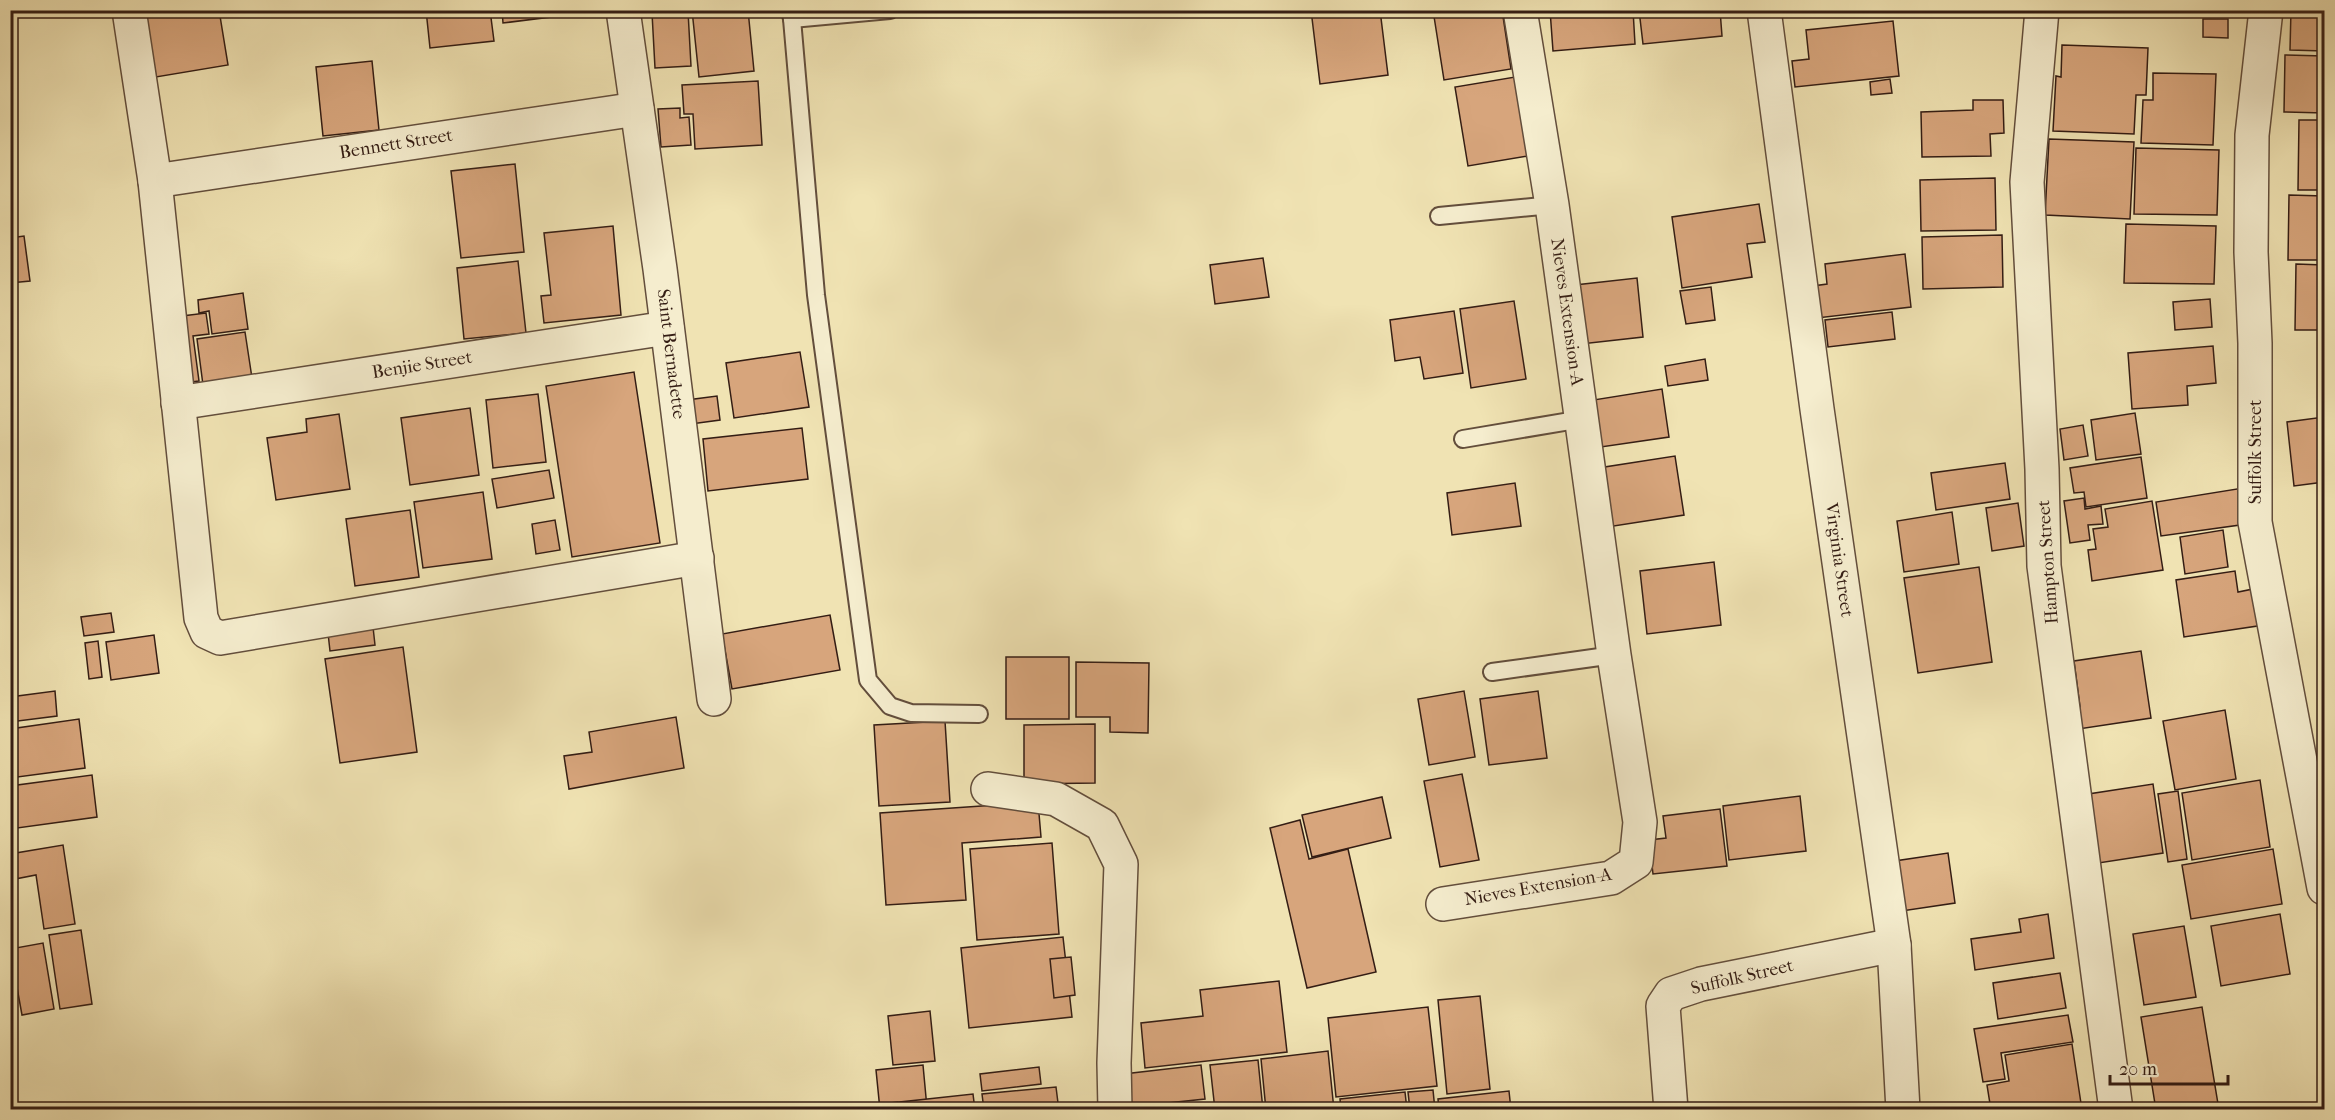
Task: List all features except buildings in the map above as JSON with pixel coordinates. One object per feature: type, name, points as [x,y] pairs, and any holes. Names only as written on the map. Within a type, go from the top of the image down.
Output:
[{"type":"street","points":[[129,10],[155,181],[201,618],[207,632],[220,638],[697,558]]},
{"type":"street","name":"Saint Bernadette","points":[[623,10],[667,328],[714,699]]},
{"type":"street","name":"Nieves Extension-A","points":[[1443,904],[1611,878],[1636,862],[1640,822],[1614,655],[1552,205],[1520,10]]},
{"type":"street","name":"Virginia Street","points":[[1764,10],[1817,409],[1894,945],[1903,1110]]},
{"type":"street","name":"Hampton Street","points":[[2042,10],[2027,182],[2042,469],[2044,566],[2116,1110]]},
{"type":"street","name":"Suffolk Street","points":[[2266,10],[2252,135],[2251,252],[2255,343],[2255,522],[2325,888]]},
{"type":"street","name":"Bennett Street","points":[[155,181],[637,109]]},
{"type":"street","name":"Benjie Street","points":[[178,404],[667,328]]},
{"type":"street","points":[[988,789],[1056,799],[1102,825],[1120,864],[1114,1063],[1115,1110]]},
{"type":"street","name":"Suffolk Street","points":[[1671,1110],[1663,1006],[1671,994],[1701,984],[1894,945]]},
{"type":"lane","points":[[890,10],[791,15],[816,295],[868,680],[890,706],[911,713],[979,714]]},
{"type":"lane","points":[[1439,216],[1552,205]]},
{"type":"lane","points":[[1463,439],[1581,419]]},
{"type":"lane","points":[[1492,672],[1614,655]]}]
